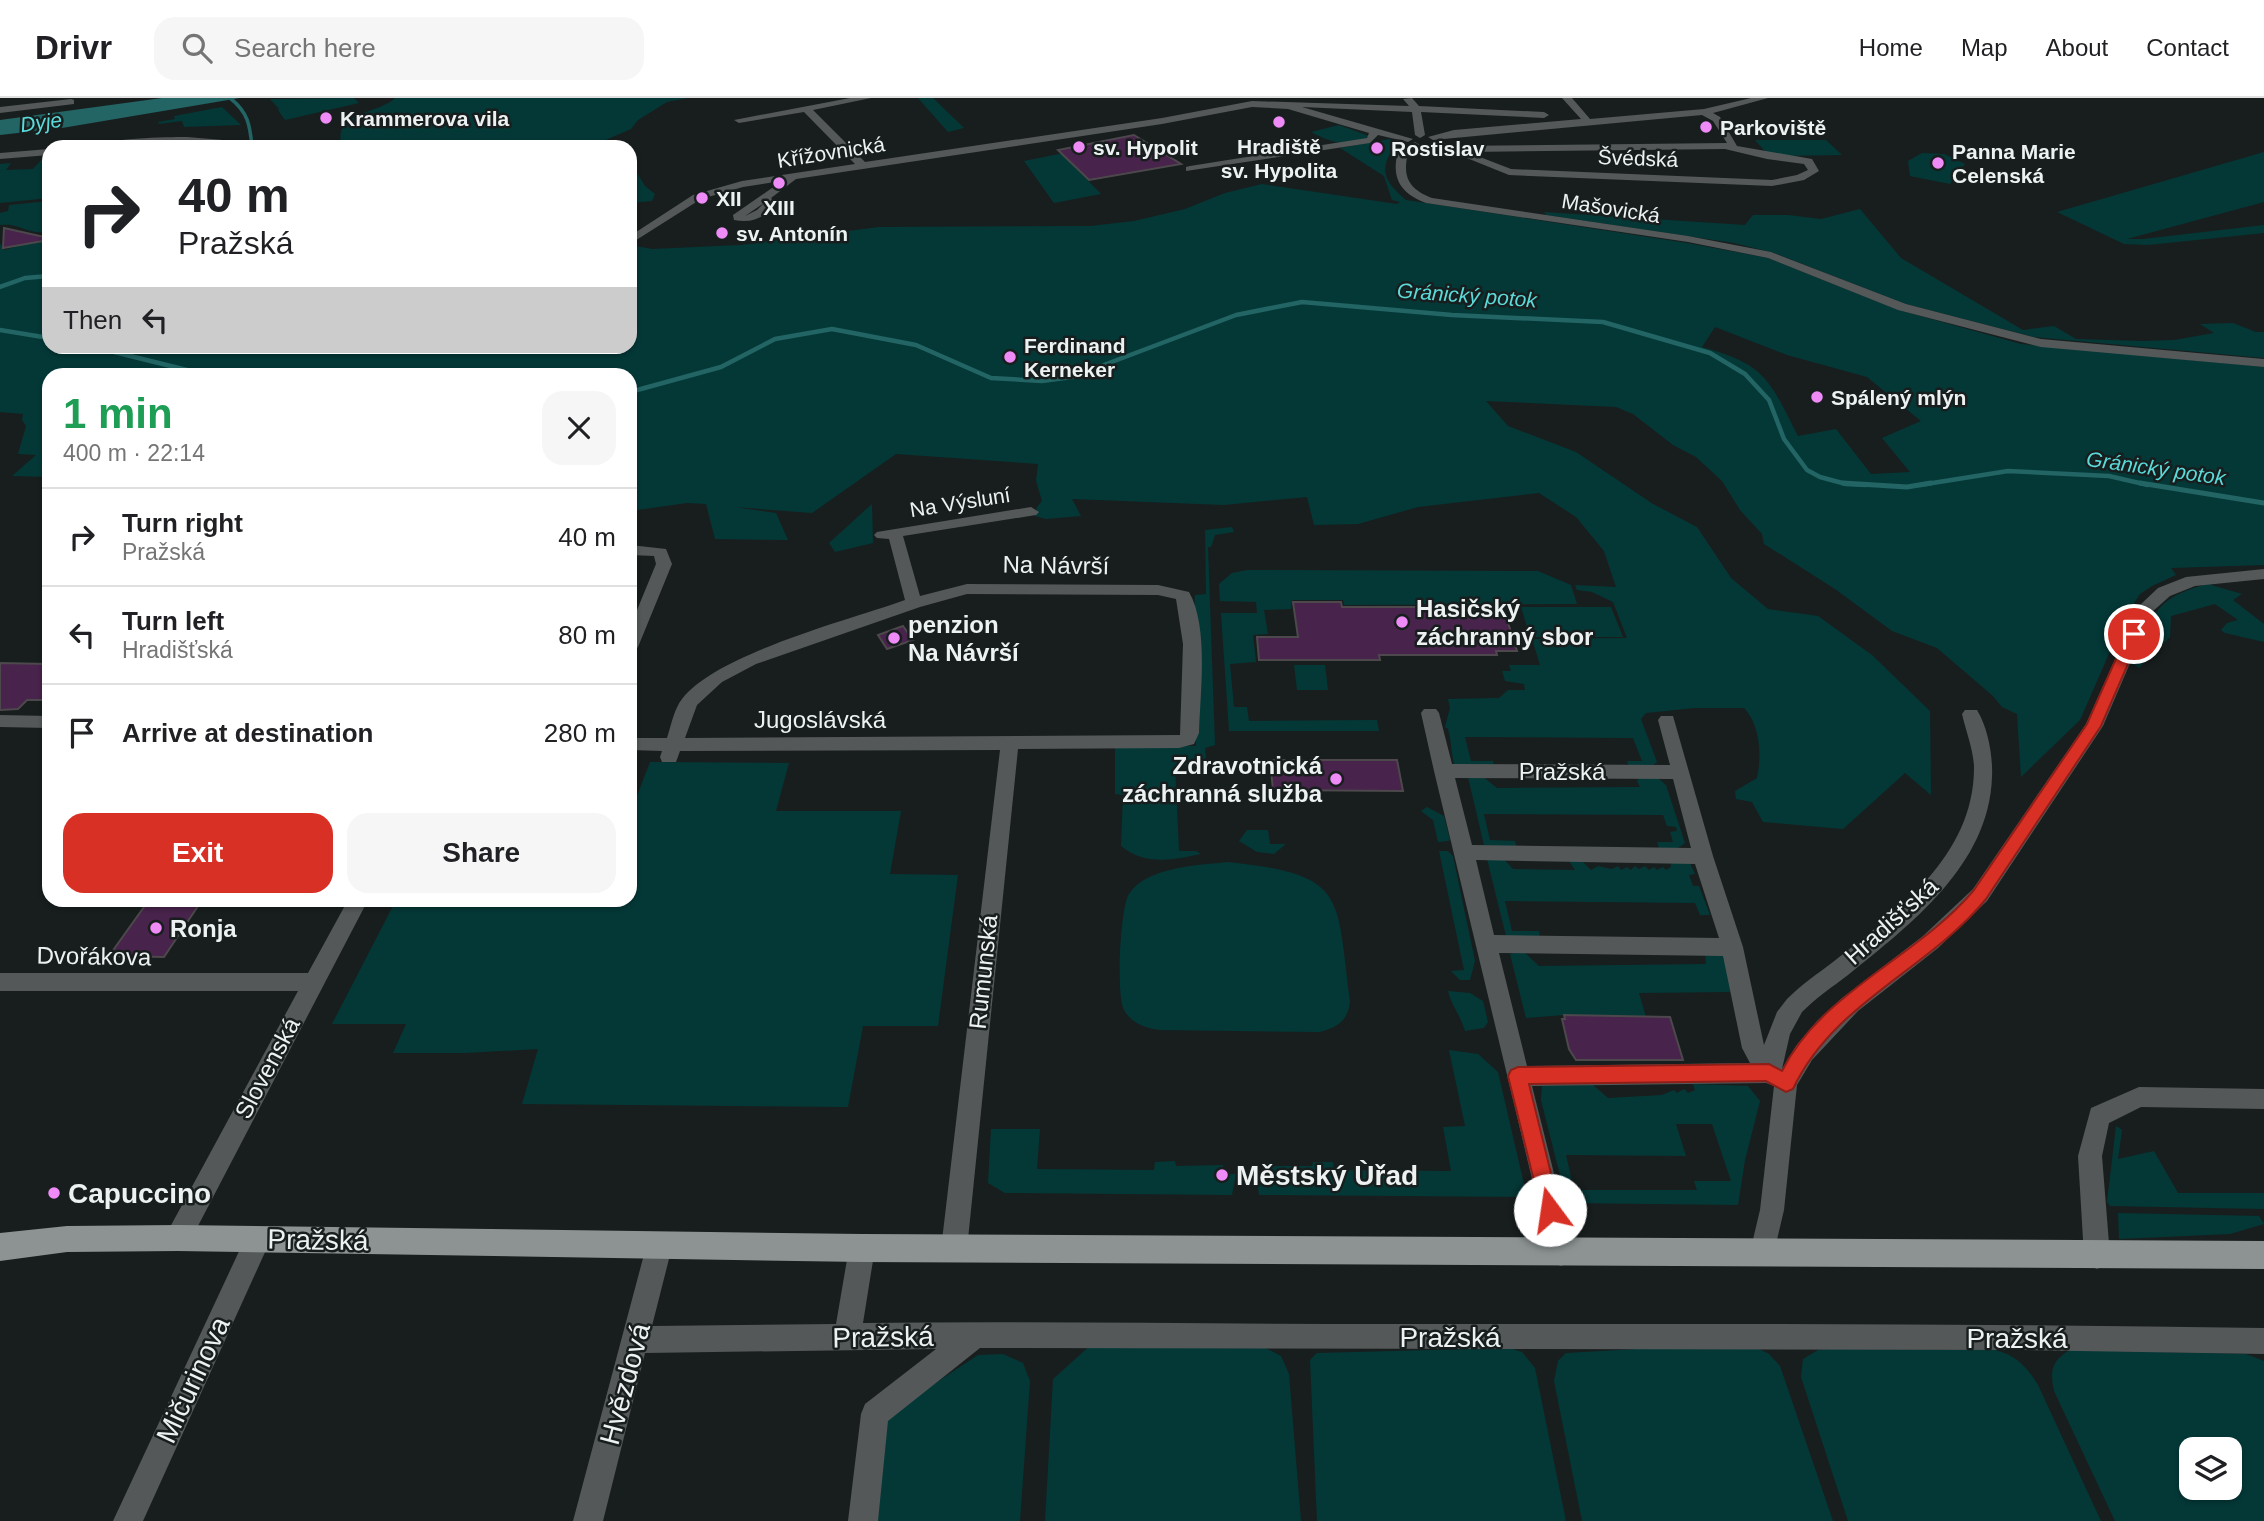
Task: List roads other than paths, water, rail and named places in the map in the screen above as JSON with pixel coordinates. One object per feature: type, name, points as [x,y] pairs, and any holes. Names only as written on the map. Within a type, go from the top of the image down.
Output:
[{"type":"main road","name":"Pražská","points":[[0,1247],[67,1240],[178,1238],[659,1247],[2264,1255]]},
{"type":"street","points":[[739,120],[866,98]]},
{"type":"street","points":[[1407,98],[1416,109],[1414,140]]},
{"type":"street","points":[[1567,98],[1586,120]]},
{"type":"street","points":[[1667,116],[1691,124],[1763,98]]},
{"type":"street","name":"Křížovnická","points":[[637,237],[705,194],[742,184],[962,152],[971,156],[985,155],[1028,146],[1046,139],[1203,115],[1269,99],[1318,108],[1373,136]]},
{"type":"street","points":[[1190,169],[1373,136],[1435,141],[1451,149],[1705,147],[1726,142],[1719,116],[1695,100]]},
{"type":"street","points":[[0,110],[71,102]]},
{"type":"street","points":[[1318,108],[1359,102],[1416,109],[1586,120]]},
{"type":"street","points":[[807,110],[863,166]]},
{"type":"street","points":[[1435,141],[1454,133],[1586,120],[1704,112],[1719,116]]},
{"type":"street","name":"Mašovická","points":[[1414,140],[1401,156],[1404,187],[1416,197],[1430,201],[1732,246],[1794,263],[1902,307],[2041,343],[2264,363]]},
{"type":"street","name":"Švédská","points":[[1451,149],[1509,172],[1772,183],[1800,178],[1814,171],[1808,162],[1767,156],[1726,142]]},
{"type":"street","points":[[0,156],[42,153]]},
{"type":"street","points":[[764,198],[795,177]]},
{"type":"street","name":"Na Výsluní","points":[[914,603],[889,535],[1031,512]]},
{"type":"street","points":[[637,550],[660,552],[664,564],[637,630]]},
{"type":"street","name":"Hradišťská","points":[[1772,1077],[1794,1067],[1821,1029],[1929,945],[1959,919],[1980,894],[2094,726],[2145,610],[2164,592],[2192,581],[2264,574]]},
{"type":"street","name":"Na Návrší","points":[[672,751],[689,702],[716,678],[750,660],[914,603],[967,589],[1158,590],[1183,596],[1190,633],[1188,739],[1180,742],[1010,743]]},
{"type":"street","points":[[1430,713],[1561,1253]]},
{"type":"street","name":"Hradišťská","points":[[1763,1252],[1770,1221],[1775,1045],[1790,1011],[1924,897],[1963,850],[1974,827],[1983,775],[1971,714]]},
{"type":"street","points":[[1667,720],[1703,856],[1732,947],[1753,1048],[1772,1077]]},
{"type":"street","points":[[0,721],[42,722]]},
{"type":"street","name":"Jugoslávská","points":[[637,745],[672,751],[1010,743]]},
{"type":"street","name":"Rumunská","points":[[954,1249],[1010,743]]},
{"type":"street","name":"Pražská","points":[[1443,771],[1682,772]]},
{"type":"street","points":[[1463,852],[1703,856]]},
{"type":"street","name":"Slovenská","points":[[178,1238],[354,907]]},
{"type":"street","points":[[1485,944],[1732,947]]},
{"type":"street","name":"Dvořákova","points":[[0,982],[313,982]]},
{"type":"street","points":[[1518,1076],[1772,1077]]},
{"type":"street","points":[[2097,1256],[2090,1156],[2099,1116],[2139,1097],[2264,1099]]},
{"type":"street","name":"Mičurinova","points":[[128,1521],[258,1239]]},
{"type":"street","name":"Hvězdová","points":[[589,1521],[659,1247]]},
{"type":"street","points":[[848,1338],[862,1248]]},
{"type":"street","name":"Pražská","points":[[637,1340],[1048,1334],[1287,1337],[2023,1337],[2264,1341]]},
{"type":"street","points":[[863,1521],[875,1414],[973,1337]]},
{"type":"water","name":"Dyje","points":[[162,98],[240,98],[62,128],[0,135],[0,120]]},
{"type":"waterway","name":"Gránický potok","points":[[230,98],[241,108],[247,120],[251,140]]},
{"type":"waterway","name":"Gránický potok","points":[[0,287],[25,278],[42,277]]},
{"type":"waterway","name":"Gránický potok","points":[[637,390],[721,367],[775,339],[832,329],[916,345],[991,378],[1042,381],[1072,377],[1236,315],[1302,302],[1452,315],[1603,322],[1710,353],[1745,374],[1769,400],[1784,439],[1807,470],[1820,477],[1846,484],[1866,485]]},
{"type":"waterway","name":"Gránický potok","points":[[0,330],[42,337]]},
{"type":"waterway","name":"Gránický potok","points":[[122,354],[179,368]]},
{"type":"waterway","name":"Gránický potok","points":[[1920,485],[2008,471],[2109,476],[2148,485]]},
{"type":"waterway","name":"Gránický potok","points":[[1843,483],[1907,487],[1931,483]]},
{"type":"waterway","name":"Gránický potok","points":[[2140,483],[2264,503]]},
{"type":"place","name":"Krammerova vila","points":[[326,118]]},
{"type":"place","name":"Hradiště sv. Hypolita","points":[[1279,122]]},
{"type":"place","name":"Parkoviště","points":[[1706,127]]},
{"type":"place","name":"sv. Hypolit","points":[[1079,147]]},
{"type":"place","name":"Rostislav","points":[[1377,148]]},
{"type":"place","name":"Panna Marie Celenská","points":[[1938,163]]},
{"type":"place","name":"XIII","points":[[779,183]]},
{"type":"place","name":"XII","points":[[702,198]]},
{"type":"place","name":"sv. Antonín","points":[[722,233]]},
{"type":"place","name":"Ferdinand Kerneker","points":[[1010,357]]},
{"type":"place","name":"Spálený mlýn","points":[[1817,397]]},
{"type":"place","name":"Hasičský záchranný sbor","points":[[1402,622]]},
{"type":"place","name":"penzion Na Návrší","points":[[894,638]]},
{"type":"place","name":"Zdravotnická záchranná služba","points":[[1336,779]]},
{"type":"place","name":"Ronja","points":[[156,928]]},
{"type":"place","name":"Městský Ùřad","points":[[1222,1175]]},
{"type":"place","name":"Capuccino","points":[[54,1193]]}]
